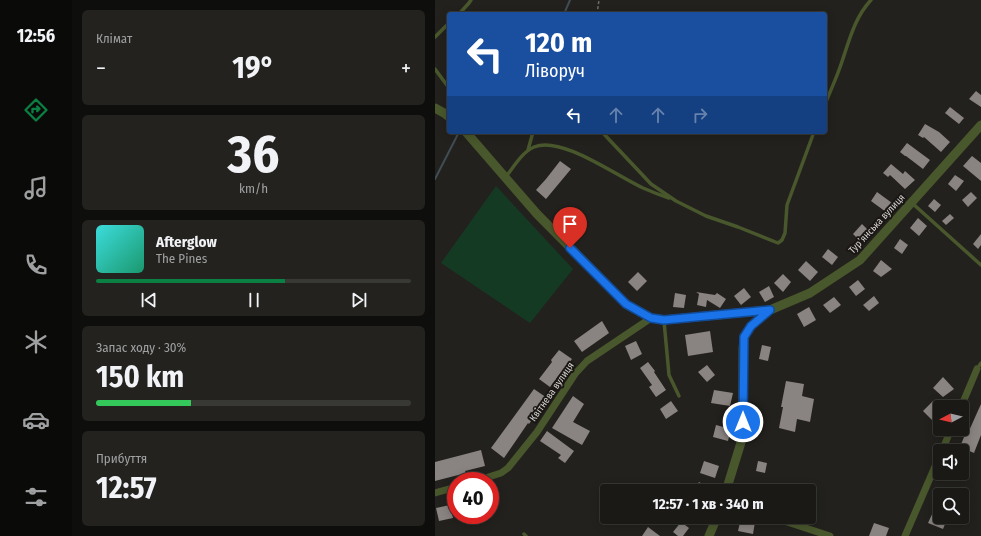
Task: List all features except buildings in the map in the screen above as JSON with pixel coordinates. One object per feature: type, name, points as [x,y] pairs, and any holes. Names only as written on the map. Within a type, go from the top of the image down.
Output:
[{"type":"street","points":[[435,108],[447,116]]},
{"type":"street","name":"Турʼянська вулиця","points":[[728,484],[743,436],[744,337],[751,326],[770,310],[810,293],[860,260],[981,125]]},
{"type":"street","points":[[468,134],[537,214],[626,304],[651,318],[664,320],[770,310]]},
{"type":"street","name":"Квітнева вулиця","points":[[499,474],[508,468],[537,432],[575,374],[587,361],[651,318]]},
{"type":"street","points":[[964,400],[979,366]]},
{"type":"street","points":[[905,536],[933,471]]},
{"type":"street","points":[[435,493],[447,490]]},
{"type":"street","points":[[709,536],[714,524]]},
{"type":"street","points":[[793,524],[830,536]]},
{"type":"lane","points":[[461,12],[471,0]]},
{"type":"lane","points":[[827,99],[854,26],[864,7],[871,0]]},
{"type":"lane","points":[[435,37],[447,26]]},
{"type":"lane","points":[[435,69],[447,85]]},
{"type":"lane","points":[[528,151],[532,134]]},
{"type":"lane","points":[[604,134],[651,184],[676,201]]},
{"type":"lane","points":[[505,178],[528,151],[534,147],[551,144],[590,159],[643,188],[676,201],[706,216],[775,242],[780,242],[785,233],[787,205],[813,134]]},
{"type":"lane","points":[[911,202],[981,265]]},
{"type":"lane","points":[[664,320],[669,375],[679,396]]},
{"type":"path","points":[[597,12],[599,0]]},
{"type":"green space","points":[[496,186],[573,269],[530,323],[441,263]]},
{"type":"waterway","points":[[565,12],[570,0]]},
{"type":"waterway","points":[[435,179],[458,134]]},
{"type":"route","points":[[570,248],[626,304],[651,318],[664,320],[770,310],[751,326],[744,337],[743,422]]}]
